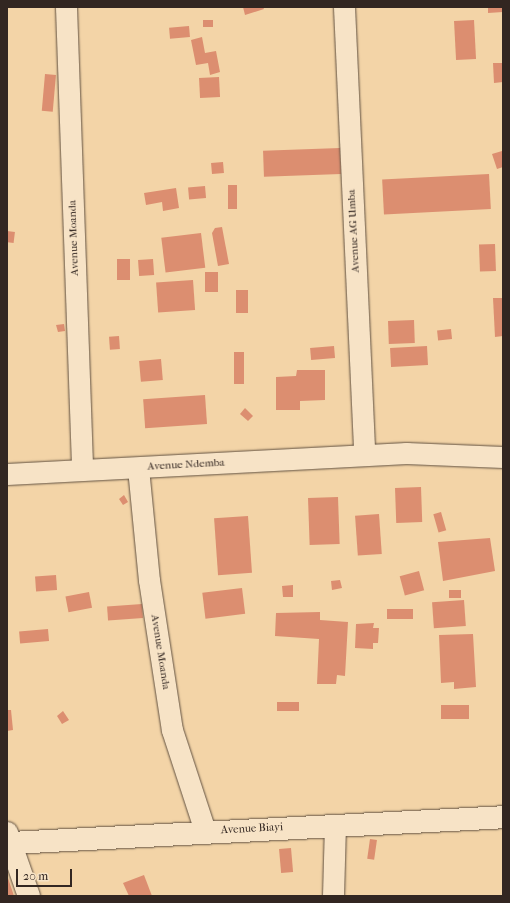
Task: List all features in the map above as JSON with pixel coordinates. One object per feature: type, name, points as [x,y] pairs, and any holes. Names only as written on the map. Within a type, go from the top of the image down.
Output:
[{"type":"street","name":"Avenue Moanda","points":[[66,7],[82,470]]},
{"type":"street","name":"Avenue AG Umba","points":[[344,7],[364,455]]},
{"type":"street","name":"Avenue Ndemba","points":[[7,474],[364,455],[503,457]]},
{"type":"street","name":"Avenue Moanda","points":[[138,468],[149,580],[172,730],[205,831]]},
{"type":"street","name":"Avenue Biayi","points":[[8,840],[503,817]]},
{"type":"street","points":[[333,896],[335,825]]},
{"type":"street","points":[[8,840],[29,896]]},
{"type":"building","points":[[243,7],[263,7],[264,9],[245,15]]},
{"type":"building","points":[[488,7],[503,7],[503,12],[488,13]]},
{"type":"building","points":[[203,20],[213,20],[213,27],[203,27]]},
{"type":"building","points":[[474,20],[476,59],[456,60],[454,21]]},
{"type":"building","points":[[189,26],[190,37],[170,39],[169,28]]},
{"type":"building","points":[[202,37],[205,53],[216,51],[220,72],[210,75],[208,63],[196,65],[191,40]]},
{"type":"building","points":[[493,63],[503,63],[503,82],[494,83]]},
{"type":"building","points":[[45,74],[56,75],[53,112],[42,111]]},
{"type":"building","points":[[219,77],[220,97],[200,98],[199,78]]},
{"type":"building","points":[[340,148],[341,174],[264,177],[263,151]]},
{"type":"building","points":[[502,151],[503,167],[497,169],[492,154]]},
{"type":"building","points":[[223,162],[224,173],[212,174],[211,163]]},
{"type":"building","points":[[489,174],[491,209],[384,215],[382,180]]},
{"type":"building","points":[[228,185],[237,185],[237,209],[228,209]]},
{"type":"building","points":[[205,186],[206,198],[189,199],[188,187]]},
{"type":"building","points":[[176,188],[179,208],[163,211],[162,202],[146,205],[144,193]]},
{"type":"building","points":[[222,227],[229,264],[218,266],[212,233],[215,228]]},
{"type":"building","points":[[7,231],[15,232],[14,243],[7,242]]},
{"type":"building","points":[[201,233],[205,268],[166,273],[161,238]]},
{"type":"building","points":[[495,244],[496,271],[480,272],[479,245]]},
{"type":"building","points":[[117,259],[130,259],[130,280],[117,280]]},
{"type":"building","points":[[153,259],[154,275],[139,276],[138,260]]},
{"type":"building","points":[[205,272],[218,272],[218,292],[205,292]]},
{"type":"building","points":[[193,280],[195,310],[158,313],[156,283]]},
{"type":"building","points":[[236,290],[248,290],[248,313],[236,313]]},
{"type":"building","points":[[493,298],[503,298],[503,336],[495,337]]},
{"type":"building","points":[[414,320],[415,343],[389,344],[388,321]]},
{"type":"building","points":[[64,324],[65,331],[58,332],[56,325]]},
{"type":"building","points":[[451,329],[452,339],[438,340],[437,330]]},
{"type":"building","points":[[119,336],[120,349],[110,350],[109,337]]},
{"type":"building","points":[[334,346],[335,358],[311,360],[310,348]]},
{"type":"building","points":[[427,346],[428,365],[391,367],[390,348]]},
{"type":"building","points":[[234,352],[244,352],[244,384],[234,384]]},
{"type":"building","points":[[161,359],[163,380],[141,382],[139,361]]},
{"type":"building","points":[[297,370],[325,370],[325,400],[300,401],[300,410],[276,410],[276,377],[296,376]]},
{"type":"building","points":[[205,395],[207,424],[145,428],[143,399]]},
{"type":"building","points":[[245,408],[253,416],[248,421],[240,414]]},
{"type":"building","points":[[421,487],[422,522],[396,523],[395,488]]},
{"type":"building","points":[[124,495],[128,502],[123,505],[119,499]]},
{"type":"building","points":[[338,497],[340,544],[310,545],[308,498]]},
{"type":"building","points":[[441,512],[446,530],[439,532],[433,514]]},
{"type":"building","points":[[379,514],[382,554],[358,556],[355,516]]},
{"type":"building","points":[[248,516],[252,573],[218,575],[214,518]]},
{"type":"building","points":[[490,538],[495,571],[443,581],[438,542]]},
{"type":"building","points":[[419,571],[424,590],[405,595],[400,576]]},
{"type":"building","points":[[56,575],[57,590],[36,591],[35,576]]},
{"type":"building","points":[[340,580],[342,588],[332,590],[331,581]]},
{"type":"building","points":[[293,585],[293,597],[283,597],[282,586]]},
{"type":"building","points":[[242,588],[245,614],[205,619],[202,593]]},
{"type":"building","points":[[449,590],[461,590],[461,598],[449,598]]},
{"type":"building","points":[[89,592],[92,608],[68,612],[65,597]]},
{"type":"building","points":[[464,600],[466,626],[434,628],[432,602]]},
{"type":"building","points":[[142,604],[143,618],[108,620],[107,606]]},
{"type":"building","points":[[387,609],[413,609],[413,619],[387,619]]},
{"type":"building","points":[[320,612],[320,620],[348,622],[345,676],[337,675],[336,684],[317,684],[319,639],[275,636],[276,613]]},
{"type":"building","points":[[374,623],[373,628],[379,628],[378,643],[373,643],[373,649],[355,648],[356,624]]},
{"type":"building","points":[[48,629],[49,641],[20,643],[19,632]]},
{"type":"building","points":[[473,634],[476,687],[454,689],[454,682],[441,683],[439,635]]},
{"type":"building","points":[[277,702],[299,702],[299,711],[277,711]]},
{"type":"building","points":[[441,705],[469,705],[469,719],[441,719]]},
{"type":"building","points":[[7,710],[11,710],[13,730],[7,731]]},
{"type":"building","points":[[63,711],[69,720],[62,724],[57,716]]},
{"type":"building","points":[[370,839],[377,840],[374,860],[367,859]]},
{"type":"building","points":[[291,848],[293,872],[281,873],[279,849]]},
{"type":"building","points":[[144,875],[152,896],[129,896],[123,883]]},
{"type":"building","points":[[8,878],[14,896],[7,896]]}]
